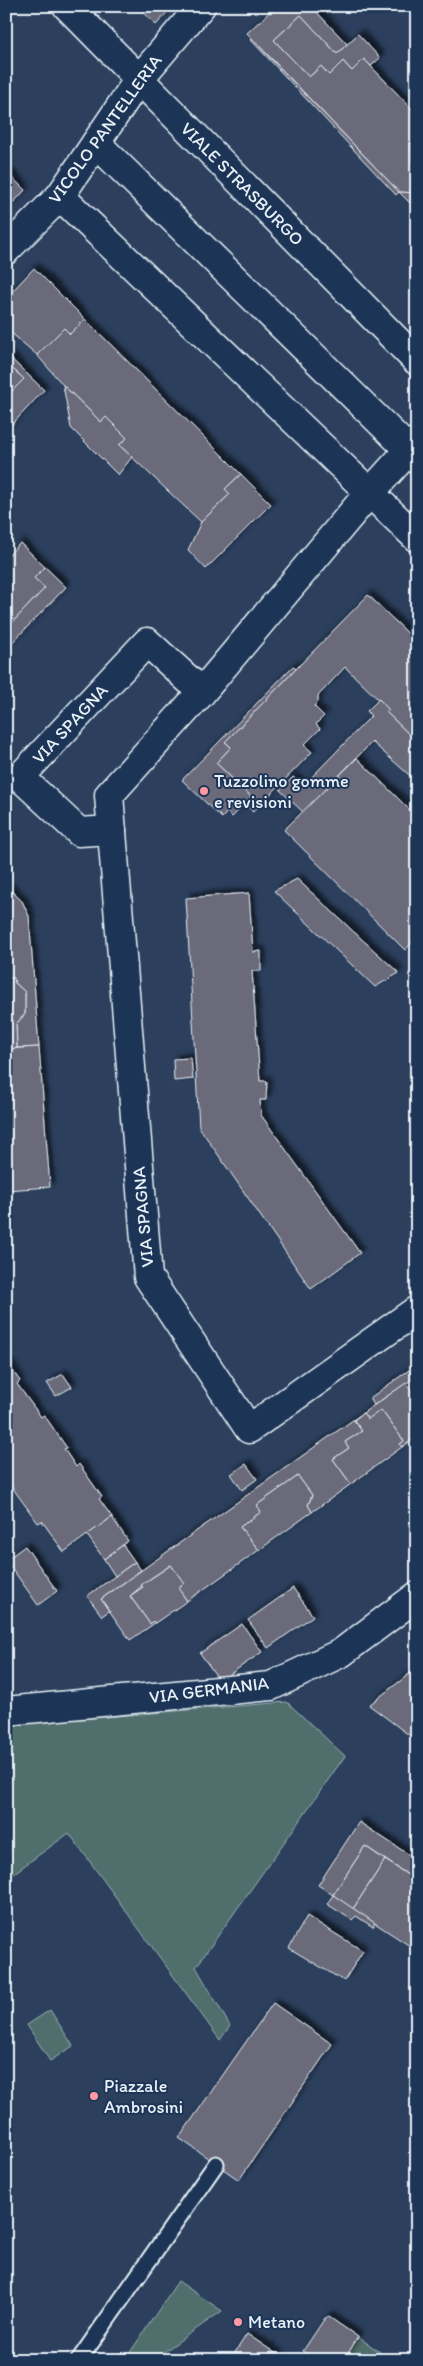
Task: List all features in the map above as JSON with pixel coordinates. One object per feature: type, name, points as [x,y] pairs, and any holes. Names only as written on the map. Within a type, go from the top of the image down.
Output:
[{"type":"street","name":"VIALE STRASBURGO","points":[[67,6],[417,361]]},
{"type":"street","name":"VICOLO PANTELLERIA","points":[[6,250],[60,196],[139,80],[201,6]]},
{"type":"street","points":[[96,143],[414,449]]},
{"type":"street","points":[[60,196],[417,538]]},
{"type":"street","name":"VIA SPAGNA","points":[[414,449],[369,493],[202,692],[109,794],[148,1277],[249,1429],[417,1310]]},
{"type":"street","name":"VIA SPAGNA","points":[[112,830],[79,832],[20,777],[148,642],[202,692]]},
{"type":"street","name":"VIA GERMANIA","points":[[6,1711],[271,1686],[341,1653],[417,1596]]},
{"type":"lane","points":[[79,2360],[216,2164]]},
{"type":"green space","points":[[287,1702],[345,1756],[196,1967],[230,2026],[220,2040],[69,1833],[6,1879],[6,1725]]},
{"type":"green space","points":[[50,2010],[73,2046],[50,2061],[27,2025]]},
{"type":"green space","points":[[178,2281],[222,2311],[152,2360],[125,2360]]},
{"type":"green space","points":[[358,2337],[380,2352],[376,2360],[344,2360]]},
{"type":"building","points":[[138,6],[173,6],[156,25]]},
{"type":"building","points":[[276,6],[311,6],[347,44],[337,54],[301,15],[274,40],[309,77],[321,66],[329,75],[343,61],[352,71],[364,59],[417,114],[417,144],[411,143],[413,175],[417,175],[417,193],[399,192],[247,33]]},
{"type":"building","points":[[301,15],[337,54],[358,34],[380,58],[371,66],[364,59],[352,71],[343,61],[329,75],[321,66],[309,77],[274,40]]},
{"type":"building","points":[[251,40],[399,192],[396,195]]},
{"type":"building","points":[[411,143],[417,144],[417,175],[413,175]]},
{"type":"building","points":[[6,171],[25,190],[6,211]]},
{"type":"building","points":[[399,192],[417,193],[417,203],[410,203]]},
{"type":"building","points":[[34,268],[85,319],[70,334],[64,328],[37,355],[9,331],[6,334],[6,298]]},
{"type":"building","points":[[85,319],[241,474],[225,489],[230,494],[201,522],[119,445],[127,438],[106,417],[101,422],[63,385],[37,355],[64,328],[70,334]]},
{"type":"building","points":[[6,354],[44,390],[6,431],[6,397],[24,379],[6,363]]},
{"type":"building","points":[[6,363],[24,379],[6,397]]},
{"type":"building","points":[[63,385],[101,422],[106,417],[127,438],[119,445],[132,457],[118,475],[71,428]]},
{"type":"building","points":[[241,474],[271,504],[206,569],[188,550],[201,522],[230,494],[225,489]]},
{"type":"building","points":[[20,543],[45,567],[34,578],[45,588],[6,629],[6,558]]},
{"type":"building","points":[[45,567],[66,587],[6,649],[6,629],[45,588],[34,578]]},
{"type":"building","points":[[368,595],[417,642],[417,742],[386,712],[389,710],[345,667],[318,696],[318,702],[314,706],[324,716],[316,724],[320,729],[304,745],[312,752],[260,805],[216,763],[231,747],[225,742]]},
{"type":"building","points":[[293,666],[296,669],[225,742],[231,747],[216,763],[260,805],[253,812],[245,804],[232,817],[227,812],[222,818],[182,780]]},
{"type":"building","points":[[379,699],[389,710],[386,712],[417,742],[417,782],[372,742],[303,812],[280,790],[293,777],[303,786],[371,716],[367,711]]},
{"type":"building","points":[[357,758],[417,817],[417,938],[405,950],[284,830]]},
{"type":"building","points":[[297,879],[399,973],[375,987],[274,891]]},
{"type":"building","points":[[6,886],[22,901],[29,916],[39,1047],[17,1048],[16,1024],[25,1014],[25,992],[15,983],[14,978],[8,978]]},
{"type":"building","points":[[249,893],[253,952],[261,951],[261,971],[252,971],[260,1081],[267,1081],[266,1100],[260,1100],[261,1115],[360,1253],[311,1289],[199,1127],[186,898]]},
{"type":"building","points":[[6,946],[8,978],[14,978],[15,983],[25,992],[25,1014],[16,1024],[17,1048],[6,1049]]},
{"type":"building","points":[[39,1047],[50,1187],[6,1190],[6,1049]]},
{"type":"building","points":[[191,1058],[193,1079],[174,1081],[173,1059]]},
{"type":"building","points":[[6,1362],[20,1381],[17,1384],[41,1417],[44,1415],[67,1448],[64,1449],[76,1467],[79,1464],[102,1497],[99,1499],[112,1517],[64,1552],[42,1521],[38,1523],[6,1479]]},
{"type":"building","points":[[409,1370],[414,1378],[374,1405],[370,1398]]},
{"type":"building","points":[[63,1374],[72,1387],[56,1396],[47,1383]]},
{"type":"building","points":[[406,1383],[417,1398],[417,1437],[402,1447],[400,1444],[404,1441],[381,1410],[368,1419],[363,1413],[354,1420],[362,1431],[345,1442],[349,1448],[333,1459],[351,1484],[312,1512],[308,1505],[312,1495],[298,1476],[257,1505],[261,1512],[240,1527],[259,1550],[187,1601],[178,1588],[184,1583],[171,1565],[151,1578],[130,1596],[150,1624],[153,1621],[155,1623],[130,1640],[101,1599],[340,1429]]},
{"type":"building","points":[[381,1410],[404,1441],[400,1444],[402,1447],[351,1484],[333,1459],[349,1448],[345,1442],[362,1431],[354,1420],[363,1413],[368,1419]]},
{"type":"building","points":[[246,1464],[257,1479],[242,1490],[231,1474]]},
{"type":"building","points":[[298,1476],[312,1495],[308,1505],[312,1512],[259,1550],[240,1527],[261,1512],[257,1505]]},
{"type":"building","points":[[112,1517],[128,1541],[104,1559],[87,1535]]},
{"type":"building","points":[[123,1545],[135,1562],[115,1576],[104,1559]]},
{"type":"building","points":[[25,1546],[57,1591],[38,1605],[6,1560]]},
{"type":"building","points":[[135,1562],[141,1570],[101,1599],[109,1611],[102,1616],[87,1596]]},
{"type":"building","points":[[171,1565],[184,1583],[178,1588],[187,1601],[155,1623],[153,1621],[150,1624],[130,1596],[143,1587],[141,1585]]},
{"type":"building","points":[[293,1588],[313,1616],[268,1648],[248,1620]]},
{"type":"building","points":[[242,1624],[262,1652],[220,1681],[200,1653]]},
{"type":"building","points":[[417,1668],[417,1741],[369,1705]]},
{"type":"building","points":[[359,1822],[417,1860],[417,1881],[365,1846],[333,1895],[318,1885]]},
{"type":"building","points":[[365,1846],[385,1860],[353,1909],[333,1895]]},
{"type":"building","points":[[385,1860],[417,1881],[417,1935],[410,1946],[353,1909]]},
{"type":"building","points":[[333,1895],[375,1923],[373,1927],[356,1916],[352,1920],[327,1904]]},
{"type":"building","points":[[307,1916],[363,1951],[344,1981],[289,1948]]},
{"type":"building","points":[[273,2003],[332,2044],[239,2180],[179,2138]]},
{"type":"building","points":[[329,2317],[358,2337],[344,2360],[316,2360],[303,2351],[325,2318]]},
{"type":"building","points":[[247,2334],[281,2357],[279,2360],[230,2360]]},
{"type":"place","name":"Tuzzolino gomme e revisioni","points":[[204,791]]},
{"type":"place","name":"Piazzale Ambrosini","points":[[94,2096]]},
{"type":"place","name":"Metano","points":[[238,2322]]}]
